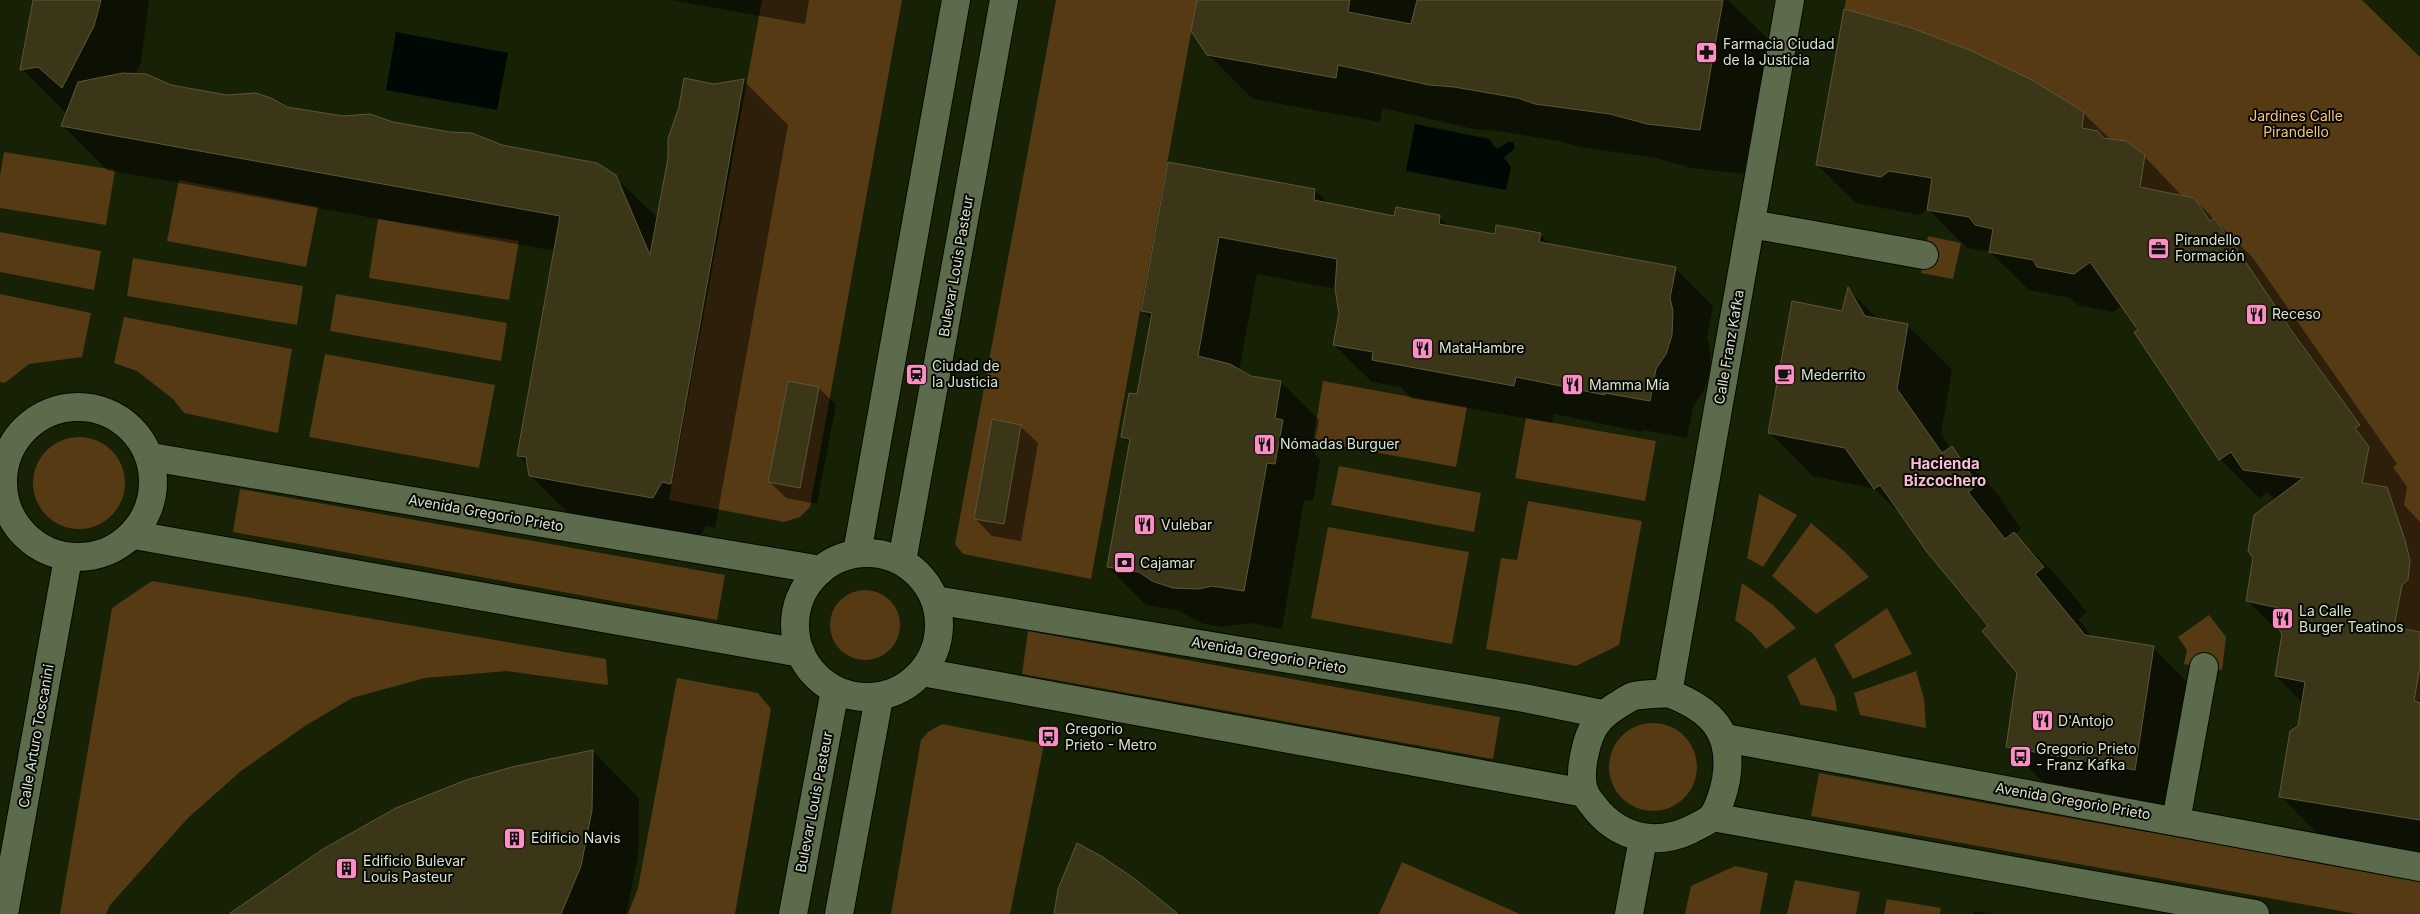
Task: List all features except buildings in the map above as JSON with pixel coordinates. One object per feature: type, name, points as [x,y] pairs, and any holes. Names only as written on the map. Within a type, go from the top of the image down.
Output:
[{"type":"street","points":[[856,553],[956,0]]},
{"type":"street","name":"Bulevar Louis Pasteur","points":[[902,561],[1004,0]]},
{"type":"street","name":"Calle Franz Kafka","points":[[1668,693],[1790,0]]},
{"type":"street","points":[[1751,224],[1924,255]]},
{"type":"street","points":[[63,406],[99,407],[127,422],[151,457],[154,496],[134,535],[99,556],[68,558],[32,543],[2,506],[4,463],[10,432],[63,406]]},
{"type":"street","name":"Avenida Gregorio Prieto","points":[[151,457],[821,570]]},
{"type":"street","points":[[134,535],[801,653]]},
{"type":"street","points":[[856,553],[880,553],[902,561],[922,577],[935,600],[939,638],[922,672],[908,684],[879,698],[853,696],[835,690],[814,674],[801,653],[796,631],[797,608],[806,587],[821,570],[838,559],[856,553]]},
{"type":"street","name":"Calle Arturo Toscanini","points":[[4,914],[68,558]]},
{"type":"street","name":"Avenida Gregorio Prieto","points":[[935,600],[1524,698],[1602,714]]},
{"type":"street","points":[[2176,820],[2204,667]]},
{"type":"street","points":[[922,672],[1585,793]]},
{"type":"street","name":"Bulevar Louis Pasteur","points":[[793,914],[835,690]]},
{"type":"street","points":[[1668,693],[1692,702],[1710,717],[1725,738],[1728,766],[1724,789],[1712,816],[1676,836],[1643,839],[1619,830],[1605,819],[1585,793],[1582,763],[1588,737],[1602,714],[1632,696],[1668,693]]},
{"type":"street","points":[[840,914],[879,698]]},
{"type":"street","name":"Avenida Gregorio Prieto","points":[[1725,738],[2420,866]]},
{"type":"street","points":[[1712,816],[2255,914]]},
{"type":"street","points":[[1629,914],[1643,839]]},
{"type":"green space","points":[[762,0],[902,0],[810,507],[800,517],[784,522],[669,500]]},
{"type":"green space","points":[[1056,0],[1197,0],[1091,579],[963,554],[955,544]]},
{"type":"green space","name":"Jardines Calle Pirandello","points":[[1846,0],[2362,0],[2420,57],[2420,632],[2394,627],[2402,585],[2408,580],[2410,561],[2387,488],[2362,483],[2369,448],[2355,428],[2359,425],[2214,218],[2210,221],[2194,198],[2140,187],[2145,155],[2129,144],[2103,138],[2098,131],[2081,128],[2084,112],[2065,107],[1891,22],[1844,9]]},
{"type":"green space","points":[[4,152],[115,170],[106,225],[0,208],[0,176]]},
{"type":"green space","points":[[179,180],[318,207],[306,267],[167,241]]},
{"type":"green space","points":[[378,219],[519,241],[509,300],[369,278]]},
{"type":"green space","points":[[0,232],[101,251],[94,290],[0,272]]},
{"type":"green space","points":[[1928,236],[1961,243],[1953,279],[1921,273]]},
{"type":"green space","points":[[133,258],[303,286],[297,325],[127,296]]},
{"type":"green space","points":[[0,294],[91,313],[82,357],[29,364],[5,383],[0,382]]},
{"type":"green space","points":[[336,294],[507,323],[501,361],[330,331]]},
{"type":"green space","points":[[124,317],[292,349],[278,433],[184,413],[173,399],[137,371],[114,363]]},
{"type":"green space","points":[[325,354],[495,385],[479,468],[309,437]]},
{"type":"green space","points":[[1323,381],[1467,407],[1456,467],[1313,441]]},
{"type":"green space","points":[[1526,418],[1656,441],[1645,501],[1515,478]]},
{"type":"green space","points":[[79,437],[96,441],[111,451],[121,466],[125,483],[121,500],[111,515],[96,525],[79,529],[62,525],[47,515],[37,500],[33,483],[37,466],[47,451],[62,441]]},
{"type":"green space","points":[[1339,466],[1481,493],[1474,532],[1331,505]]},
{"type":"green space","points":[[240,489],[725,575],[717,620],[233,532]]},
{"type":"green space","points":[[1759,494],[1797,515],[1763,567],[1747,558]]},
{"type":"green space","points":[[1528,501],[1642,521],[1619,645],[1576,666],[1486,649],[1501,558],[1517,560]]},
{"type":"green space","points":[[1811,523],[1845,552],[1869,577],[1816,614],[1772,576]]},
{"type":"green space","points":[[1328,527],[1469,552],[1452,644],[1311,618]]},
{"type":"green space","points":[[152,581],[606,659],[608,685],[507,671],[425,678],[352,698],[305,726],[241,771],[188,818],[110,905],[106,914],[60,914],[112,608]]},
{"type":"green space","points":[[1742,583],[1773,605],[1796,628],[1766,649],[1752,633],[1735,620]]},
{"type":"green space","points":[[872,590],[885,596],[894,605],[898,611],[900,625],[898,639],[890,650],[879,658],[858,660],[851,658],[840,650],[832,639],[830,618],[832,611],[840,600],[851,592]]},
{"type":"green space","points":[[1887,608],[1912,654],[1853,679],[1834,645]]},
{"type":"green space","points":[[2209,615],[2226,637],[2222,670],[2184,664],[2187,650],[2178,637]]},
{"type":"green space","points":[[1028,631],[1500,717],[1493,759],[1022,674]]},
{"type":"green space","points":[[1815,657],[1835,698],[1837,711],[1801,705],[1787,676]]},
{"type":"green space","points":[[2420,666],[2420,703],[2414,701]]},
{"type":"green space","points":[[1916,671],[1924,699],[1926,728],[1860,715],[1854,693]]},
{"type":"green space","points":[[677,678],[758,693],[771,709],[735,914],[628,914],[638,888]]},
{"type":"green space","points":[[1653,723],[1670,726],[1678,730],[1690,742],[1694,750],[1697,767],[1694,784],[1690,792],[1678,804],[1670,808],[1653,811],[1636,808],[1628,804],[1616,792],[1612,784],[1609,767],[1612,750],[1616,742],[1628,730],[1636,726]]},
{"type":"green space","points":[[942,724],[1044,744],[1010,914],[891,914],[921,740],[928,732]]},
{"type":"green space","points":[[1819,773],[2420,881],[2420,914],[2357,914],[1811,816]]},
{"type":"green space","points":[[1402,862],[1520,914],[1379,914]]},
{"type":"green space","points":[[1735,866],[1768,873],[1760,914],[1685,914],[1691,886]]},
{"type":"green space","points":[[1795,880],[1860,892],[1856,914],[1787,914]]},
{"type":"green space","points":[[1887,899],[1941,908],[1940,914],[1884,914]]},
{"type":"shaded area","points":[[396,32],[508,53],[497,110],[386,90]]},
{"type":"shaded area","points":[[1415,124],[1489,139],[1497,149],[1508,142],[1513,142],[1515,148],[1504,158],[1511,167],[1506,190],[1406,171]]},
{"type":"place","name":"Farmacia Ciudad de la Justicia","points":[[1707,52]]},
{"type":"place","name":"Pirandello Formación","points":[[2159,248]]},
{"type":"place","name":"Receso","points":[[2256,314]]},
{"type":"place","name":"MataHambre","points":[[1423,348]]},
{"type":"place","name":"Ciudad de la Justicia","points":[[916,374]]},
{"type":"place","name":"Mederrito","points":[[1785,375]]},
{"type":"place","name":"Mamma Mía","points":[[1573,385]]},
{"type":"place","name":"Nómadas Burguer","points":[[1264,444]]},
{"type":"place","name":"Vulebar","points":[[1145,525]]},
{"type":"place","name":"Cajamar","points":[[1124,563]]},
{"type":"place","name":"La Calle Burger Teatinos","points":[[2283,619]]},
{"type":"place","name":"D'Antojo","points":[[2042,721]]},
{"type":"place","name":"Gregorio Prieto - Metro","points":[[1049,737]]},
{"type":"place","name":"Gregorio Prieto - Franz Kafka","points":[[2020,757]]},
{"type":"place","name":"Edificio Navis","points":[[515,838]]},
{"type":"place","name":"Edificio Bulevar Louis Pasteur","points":[[347,869]]},
{"type":"district","name":"Hacienda Bizcochero","points":[[1945,472]]}]
